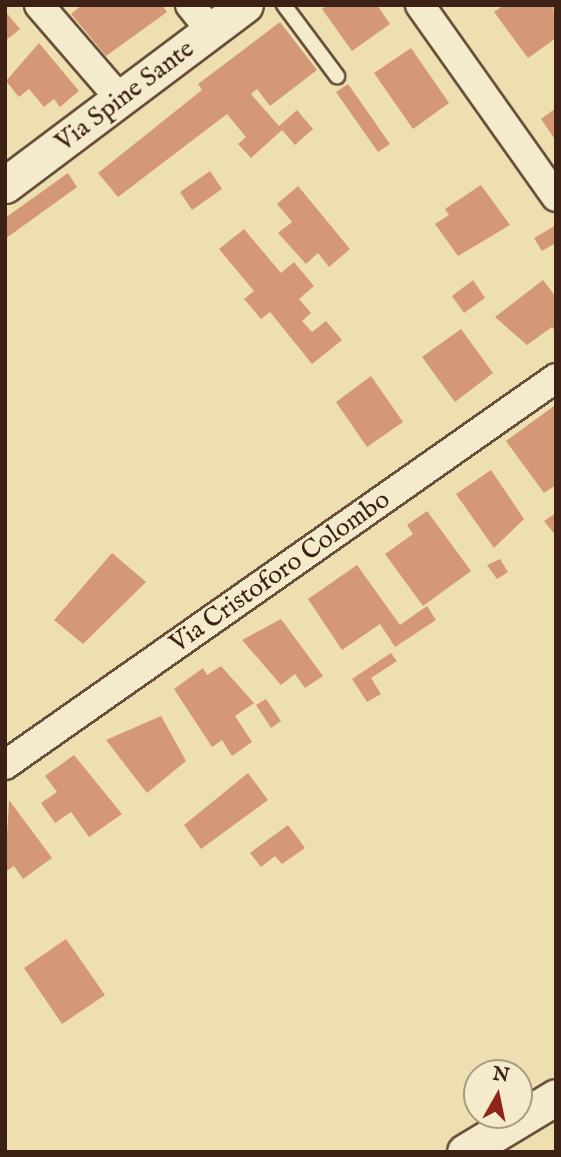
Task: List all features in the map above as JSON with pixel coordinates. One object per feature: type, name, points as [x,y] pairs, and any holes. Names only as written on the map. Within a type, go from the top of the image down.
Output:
[{"type":"street","points":[[39,5],[121,100]]},
{"type":"street","name":"Via Spine Sante","points":[[5,185],[121,100],[200,18],[244,5]]},
{"type":"street","points":[[420,5],[556,197]]},
{"type":"street","name":"Via Cristoforo Colombo","points":[[5,765],[556,378]]},
{"type":"street","points":[[465,1152],[545,1103]]},
{"type":"lane","points":[[284,5],[337,76]]},
{"type":"building","points":[[82,5],[162,5],[167,12],[106,56],[71,14]]},
{"type":"building","points":[[328,5],[377,5],[390,24],[352,51],[322,9]]},
{"type":"building","points":[[504,5],[553,5],[556,38],[528,58],[494,12]]},
{"type":"building","points":[[5,11],[20,29],[5,41]]},
{"type":"building","points":[[280,22],[317,70],[270,106],[257,89],[251,94],[279,126],[297,110],[313,129],[295,145],[282,130],[251,158],[238,144],[246,137],[227,114],[118,197],[98,173],[202,90],[198,84]]},
{"type":"building","points":[[39,43],[79,91],[60,107],[54,99],[44,107],[29,89],[19,97],[6,81]]},
{"type":"building","points":[[411,48],[449,103],[413,129],[374,73]]},
{"type":"building","points":[[348,84],[390,144],[378,152],[336,92]]},
{"type":"building","points":[[556,108],[556,141],[541,119]]},
{"type":"building","points":[[210,171],[222,189],[192,210],[180,192]]},
{"type":"building","points":[[68,173],[77,187],[5,239],[5,218]]},
{"type":"building","points":[[481,185],[510,225],[458,256],[435,224],[449,215],[445,209]]},
{"type":"building","points":[[298,186],[350,249],[329,267],[318,253],[306,264],[278,233],[292,222],[277,204]]},
{"type":"building","points":[[556,225],[556,243],[542,251],[534,238]]},
{"type":"building","points":[[244,229],[281,273],[294,262],[314,286],[299,299],[311,313],[302,321],[312,332],[326,321],[342,340],[312,364],[270,312],[261,319],[244,299],[254,291],[219,249]]},
{"type":"building","points":[[473,280],[485,298],[464,313],[452,296]]},
{"type":"building","points":[[543,280],[556,297],[556,332],[552,327],[527,345],[495,317]]},
{"type":"building","points":[[461,329],[493,373],[455,402],[422,357]]},
{"type":"building","points":[[371,376],[403,422],[367,447],[336,402]]},
{"type":"building","points":[[554,406],[556,485],[544,493],[506,441]]},
{"type":"building","points":[[491,470],[524,519],[494,548],[456,494]]},
{"type":"building","points":[[427,511],[471,571],[423,606],[385,554],[413,534],[407,525]]},
{"type":"building","points":[[556,513],[556,536],[544,521]]},
{"type":"building","points":[[112,553],[146,582],[83,644],[54,620]]},
{"type":"building","points":[[500,559],[508,572],[497,579],[487,565]]},
{"type":"building","points":[[357,565],[400,625],[427,606],[436,620],[395,647],[380,624],[342,650],[308,599]]},
{"type":"building","points":[[281,619],[323,676],[305,688],[295,674],[281,685],[242,640]]},
{"type":"building","points":[[391,653],[397,661],[371,678],[381,694],[367,702],[352,679]]},
{"type":"building","points":[[221,666],[254,703],[235,716],[252,742],[232,756],[222,740],[212,747],[174,689],[203,668],[207,675]]},
{"type":"building","points":[[266,699],[281,721],[271,728],[256,705]]},
{"type":"building","points":[[161,716],[186,761],[147,793],[106,740]]},
{"type":"building","points":[[74,755],[122,814],[89,837],[71,812],[55,823],[41,803],[57,792],[45,776]]},
{"type":"building","points":[[248,773],[268,800],[201,849],[184,825]]},
{"type":"building","points":[[9,800],[52,858],[23,879],[14,866],[5,872]]},
{"type":"building","points":[[288,825],[305,848],[282,864],[275,856],[261,867],[250,853]]},
{"type":"building","points":[[66,939],[105,995],[62,1024],[24,968]]}]
